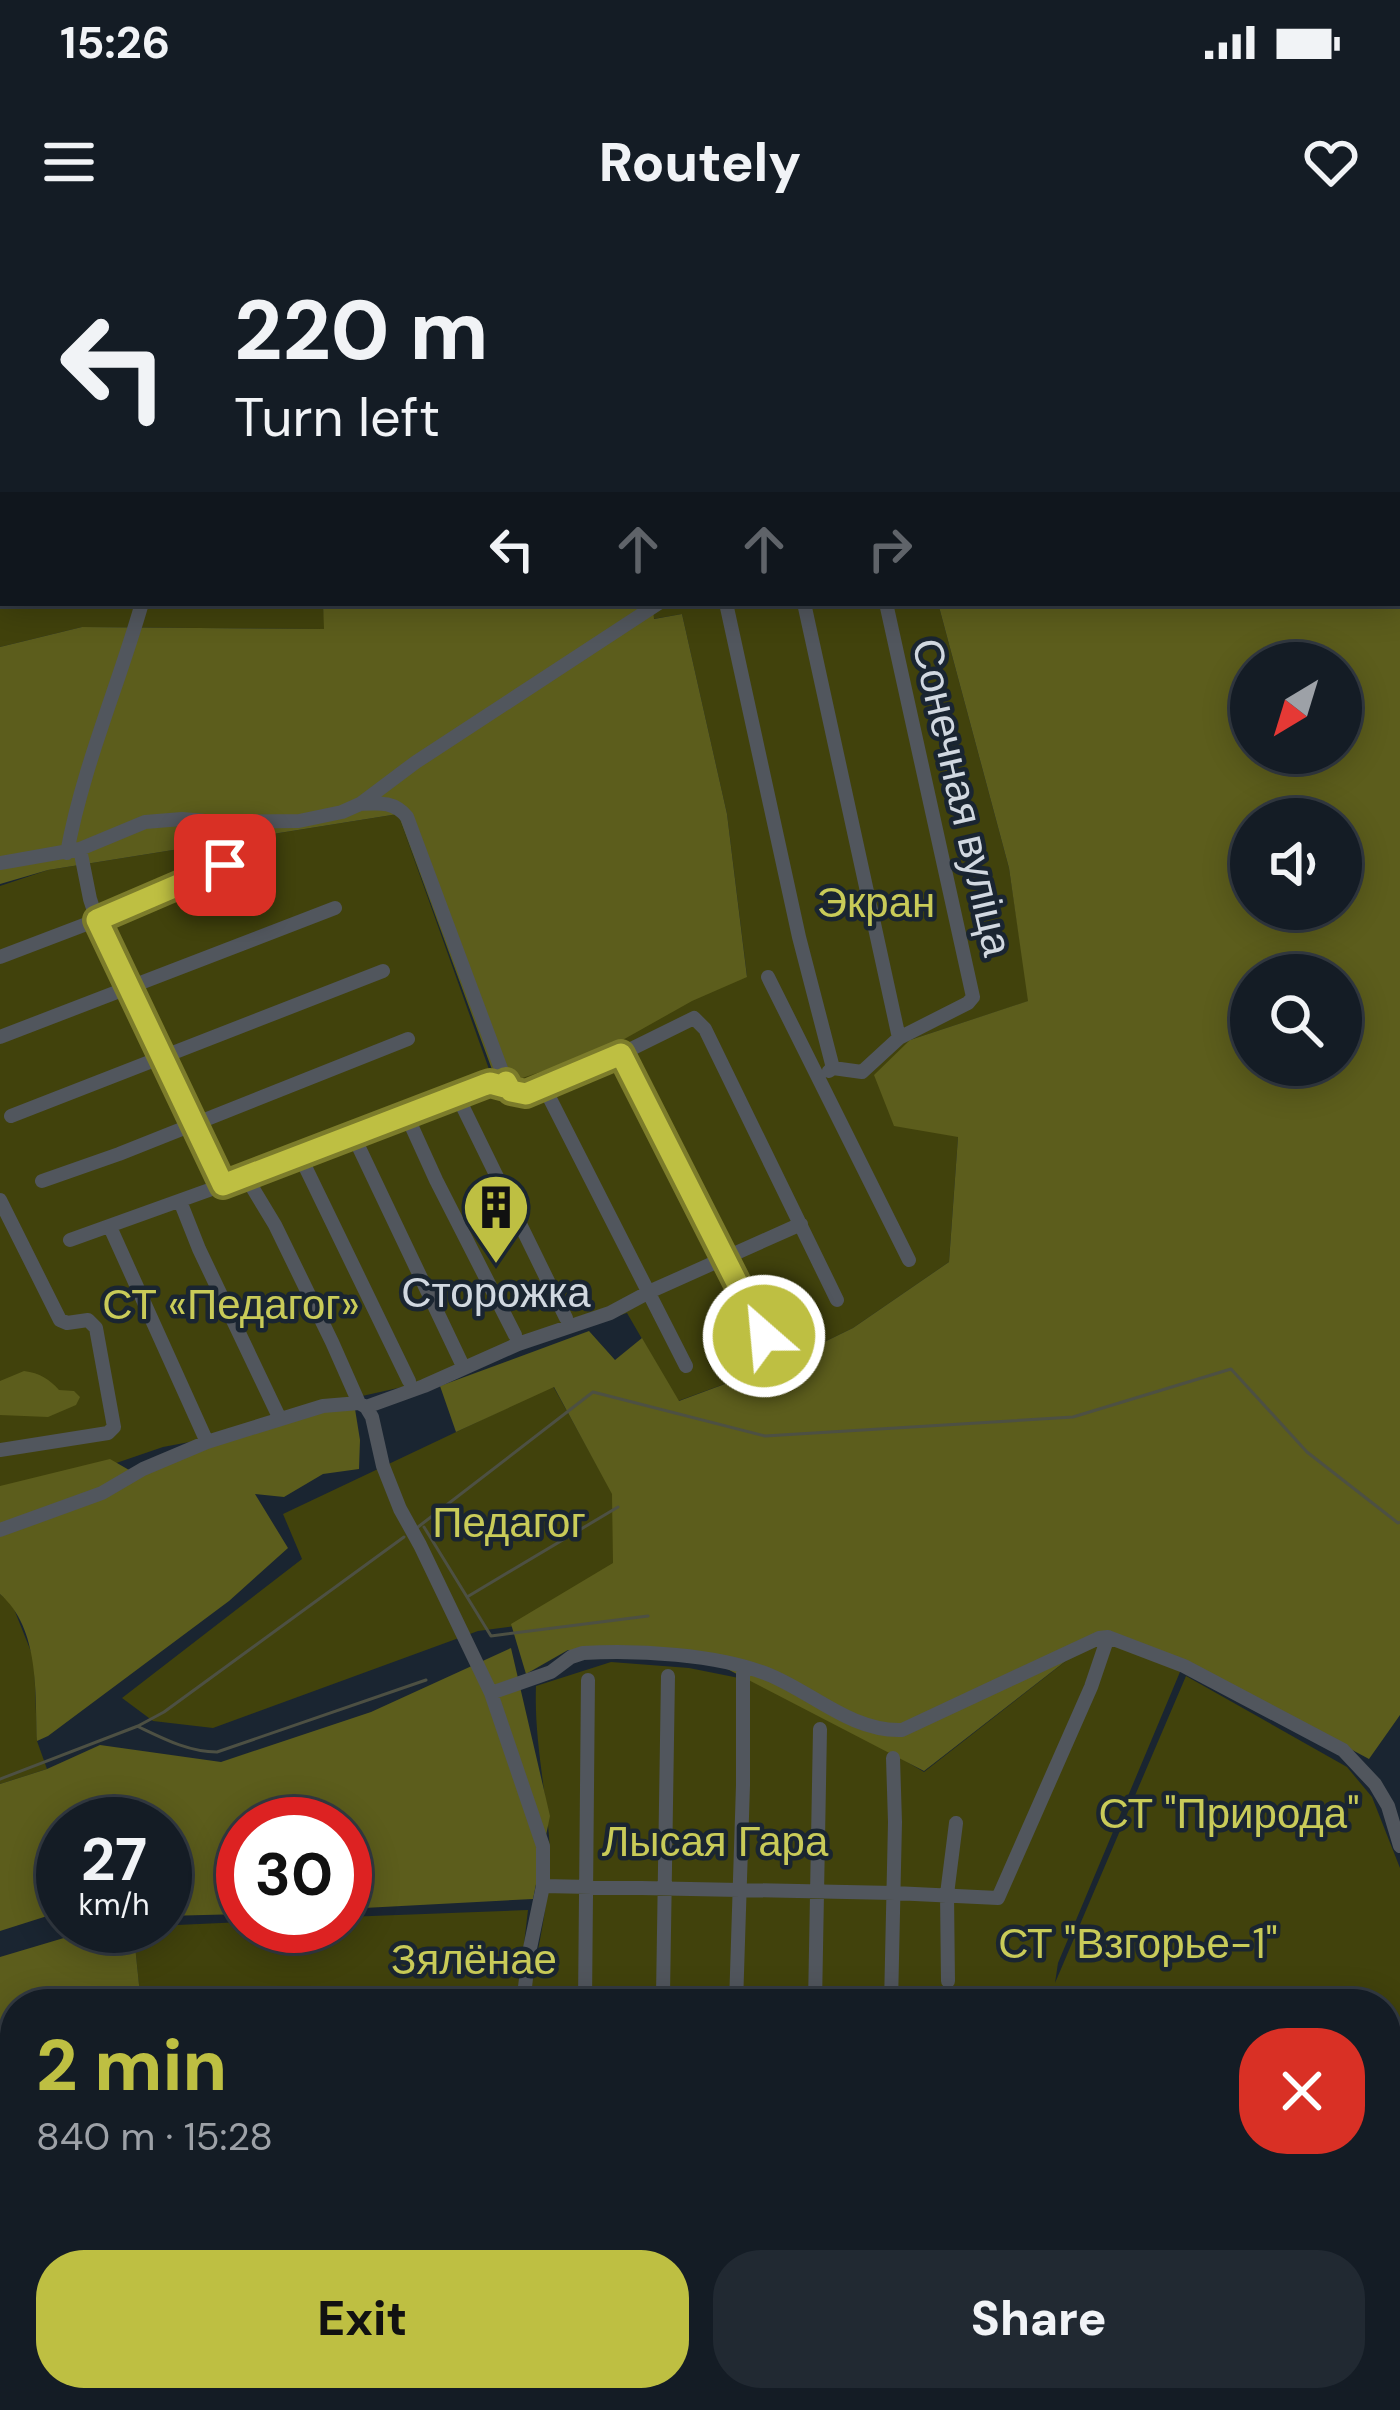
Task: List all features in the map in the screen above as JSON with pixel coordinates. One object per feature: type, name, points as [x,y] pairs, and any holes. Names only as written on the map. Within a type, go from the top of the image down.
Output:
[{"type":"street","points":[[141,606],[83,780],[73,851],[97,920],[223,1185]]},
{"type":"street","points":[[0,863],[73,851],[146,822],[299,821],[342,812],[654,606]]},
{"type":"street","points":[[727,606],[799,938],[833,1068]]},
{"type":"street","points":[[805,606],[899,1038],[862,1072],[833,1068],[818,1077]]},
{"type":"street","name":"Сонечная вуліца","points":[[887,606],[974,998],[899,1038]]},
{"type":"street","points":[[360,804],[389,804],[407,817],[511,1091],[526,1094],[688,1020],[698,1020],[837,1300]]},
{"type":"street","points":[[0,957],[264,849]]},
{"type":"street","points":[[0,1037],[334,908]]},
{"type":"street","points":[[11,1116],[383,971]]},
{"type":"street","points":[[768,977],[909,1260]]},
{"type":"street","points":[[42,1181],[408,1039]]},
{"type":"street","points":[[621,1054],[764,1336]]},
{"type":"street","points":[[70,1240],[490,1083],[505,1087],[506,1082]]},
{"type":"street","points":[[544,1087],[686,1366]]},
{"type":"street","points":[[457,1095],[566,1318]]},
{"type":"street","points":[[406,1114],[515,1335]]},
{"type":"street","points":[[353,1135],[461,1362]]},
{"type":"street","points":[[299,1154],[409,1382]]},
{"type":"street","points":[[246,1177],[372,1417],[383,1466],[491,1694],[544,1846],[543,1886],[525,1989]]},
{"type":"street","points":[[0,1200],[60,1320],[88,1320],[96,1328],[114,1427],[108,1432],[0,1450]]},
{"type":"street","points":[[180,1201],[280,1419]]},
{"type":"street","points":[[0,1530],[102,1493],[153,1464],[207,1442],[322,1406],[362,1405],[424,1386],[518,1344],[610,1313],[801,1224]]},
{"type":"street","points":[[110,1227],[207,1442]]},
{"type":"street","points":[[491,1694],[551,1672],[583,1653],[716,1659],[768,1674],[830,1709],[887,1731],[902,1730],[1108,1637],[1184,1666],[1343,1750],[1375,1784],[1388,1806],[1400,1846]]},
{"type":"street","points":[[543,1886],[998,1898],[1091,1687],[1108,1637]]},
{"type":"street","points":[[737,1989],[743,1666]]},
{"type":"street","points":[[663,1989],[668,1676]]},
{"type":"street","points":[[585,1989],[588,1680]]},
{"type":"street","points":[[815,1989],[820,1729]]},
{"type":"street","points":[[891,1989],[893,1758]]},
{"type":"street","points":[[948,1981],[947,1894],[956,1822]]},
{"type":"green space","points":[[0,606],[323,606],[325,629],[82,627],[0,647]]},
{"type":"green space","points":[[652,606],[939,606],[1009,868],[1029,1001],[910,1040],[958,1137],[949,1262],[853,1328],[779,1364],[678,1401],[627,1313],[407,1386],[277,1413],[52,1485],[0,1497],[0,886],[48,870],[398,814],[495,1086],[747,976],[727,814],[682,614],[653,619]]},
{"type":"green space","name":"Педагог","points":[[553,1386],[613,1494],[646,1609],[478,1631],[213,1728],[153,1721],[122,1698],[302,1559],[283,1514]]},
{"type":"green space","points":[[0,1594],[12,1604],[34,1659],[37,1741],[47,1769],[0,1784]]},
{"type":"green space","name":"Лысая Гара","points":[[1103,1632],[1185,1660],[1058,1963],[1055,1983],[1186,1676],[1347,1767],[1372,1797],[1400,1868],[1400,1989],[531,1989],[550,1857],[536,1686],[611,1662],[689,1668],[759,1682],[831,1717],[924,1772]]},
{"type":"green space","name":"Зялёнае","points":[[528,1910],[519,1989],[139,1989],[136,1953],[192,1953],[192,1924],[216,1923],[216,1953],[372,1953],[372,1916]]},
{"type":"shaded area","points":[[323,606],[652,606],[654,619],[682,614],[727,814],[747,977],[692,1001],[603,1051],[495,1087],[398,814],[48,870],[0,884],[0,647],[82,627],[324,629]]},
{"type":"shaded area","points":[[939,606],[1400,606],[1400,1715],[1369,1759],[1185,1660],[1103,1632],[924,1771],[702,1656],[568,1650],[526,1674],[511,1624],[613,1563],[612,1494],[554,1387],[456,1432],[440,1386],[589,1331],[615,1360],[642,1338],[679,1401],[779,1364],[853,1328],[949,1262],[958,1137],[894,1126],[874,1075],[910,1040],[1028,1001],[1009,868]]},
{"type":"shaded area","points":[[24,1371],[44,1377],[59,1390],[74,1391],[80,1397],[76,1405],[48,1417],[0,1415],[0,1381]]},
{"type":"shaded area","points":[[355,1409],[359,1469],[323,1474],[284,1497],[255,1494],[288,1548],[229,1601],[37,1741],[29,1643],[13,1608],[0,1594],[0,1486],[110,1459],[136,1474],[277,1415]]},
{"type":"shaded area","points":[[511,1648],[550,1816],[533,1899],[372,1908],[372,1797],[216,1797],[216,1915],[192,1915],[192,1797],[36,1797],[36,1920],[0,1931],[0,1784],[100,1745],[221,1762],[371,1712]]},
{"type":"shaded area","points":[[36,1946],[36,1953],[136,1953],[139,1989],[0,1989],[0,1957]]},
{"type":"waterway","points":[[418,1527],[593,1392],[765,1436],[1073,1417],[1231,1369],[1307,1452],[1400,1522]]},
{"type":"waterway","points":[[467,1597],[618,1507]]},
{"type":"waterway","points":[[424,1527],[491,1636],[648,1616]]},
{"type":"waterway","points":[[0,1779],[164,1712],[404,1537]]},
{"type":"waterway","points":[[139,1727],[187,1747],[217,1752],[426,1680]]},
{"type":"place","name":"Сторожка","points":[[496,1266]]},
{"type":"route","points":[[225,865],[97,920],[223,1185],[490,1083],[505,1087],[506,1082],[511,1091],[526,1094],[621,1054],[764,1336]]},
{"type":"park label","name":"Экран","points":[[876,902]]},
{"type":"park label","name":"СТ «Педагог»","points":[[231,1304]]},
{"type":"park label","name":"СТ \"Природа\"","points":[[1229,1813]]},
{"type":"park label","name":"СТ \"Взгорье-1\"","points":[[1138,1943]]}]
